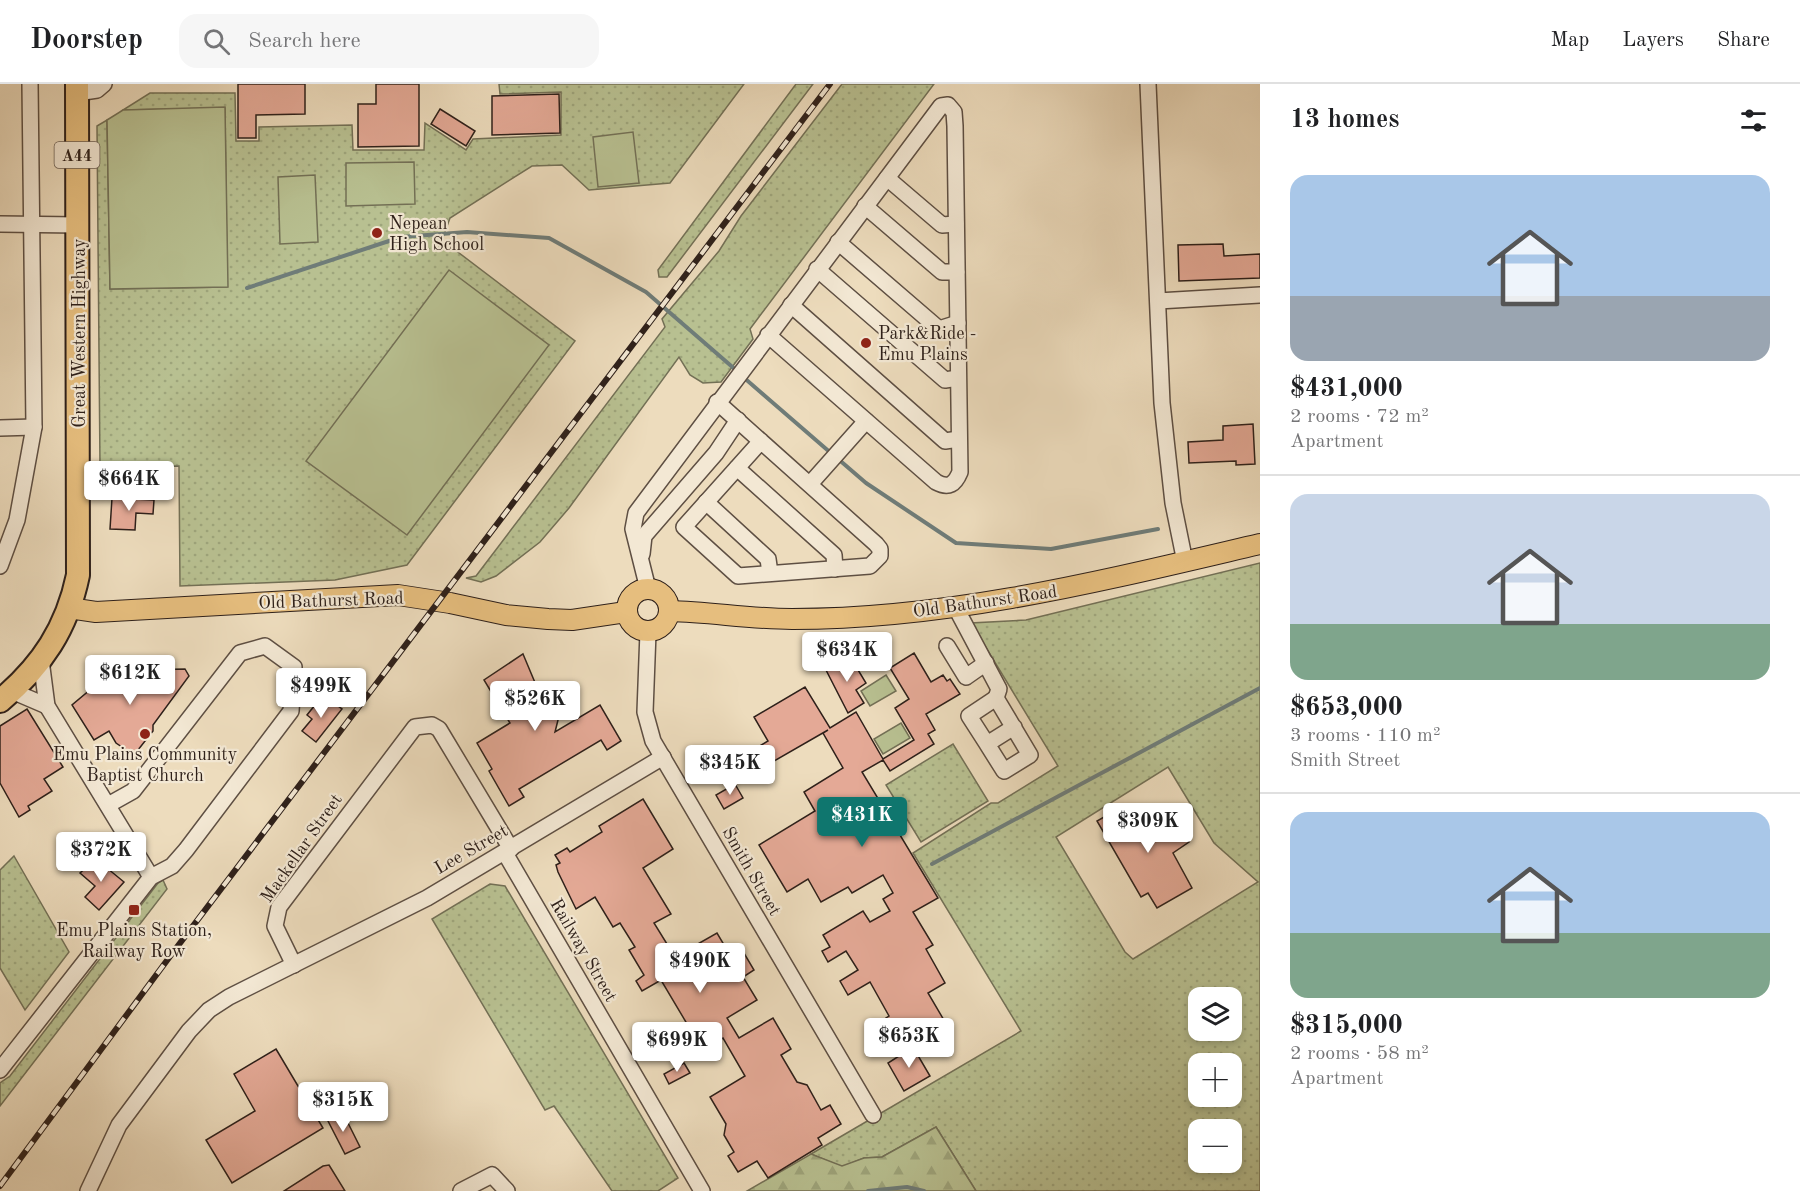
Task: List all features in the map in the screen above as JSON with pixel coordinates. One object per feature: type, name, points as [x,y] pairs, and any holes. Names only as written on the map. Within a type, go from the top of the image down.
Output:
[{"type":"highway","name":"Great Western Highway","points":[[6,696],[41,660],[60,630],[69,608],[78,574],[80,548],[77,89]]},
{"type":"main road","name":"Old Bathurst Road","points":[[670,611],[793,619],[956,608],[1028,597],[1260,544]]},
{"type":"main road","points":[[648,589],[661,592],[666,598],[670,611],[661,628],[648,632],[631,624],[626,612],[632,596],[648,589]]},
{"type":"main road","name":"Old Bathurst Road","points":[[69,608],[96,612],[398,596],[450,603],[506,615],[548,619],[572,620],[626,612]]},
{"type":"street","points":[[0,566],[17,519],[34,427],[30,84]]},
{"type":"street","points":[[77,89],[97,90],[104,84]]},
{"type":"street","points":[[1148,84],[1162,403],[1168,468],[1185,562]]},
{"type":"street","points":[[648,589],[633,529],[636,513],[717,402],[941,106],[948,105],[954,112],[955,119],[960,472],[952,485],[944,486],[768,335]]},
{"type":"street","points":[[887,178],[942,225],[956,224]]},
{"type":"street","points":[[865,206],[942,272],[957,273]]},
{"type":"street","points":[[0,224],[78,225]]},
{"type":"street","points":[[838,242],[939,328],[958,323]]},
{"type":"street","points":[[818,269],[945,380],[958,378]]},
{"type":"street","points":[[1158,301],[1260,295]]},
{"type":"street","points":[[791,305],[945,441],[959,439]]},
{"type":"street","points":[[717,402],[810,484],[880,549],[880,556],[870,566],[738,576],[684,526],[761,441]]},
{"type":"street","points":[[642,558],[644,536],[720,446],[738,420]]},
{"type":"street","points":[[810,484],[866,421]]},
{"type":"street","points":[[0,428],[34,427]]},
{"type":"street","points":[[696,431],[705,427],[713,429],[719,435],[720,446]]},
{"type":"street","points":[[737,468],[834,555],[835,569]]},
{"type":"street","points":[[706,502],[768,559],[770,573]]},
{"type":"street","points":[[956,608],[999,689],[996,698],[969,716],[1004,771],[1030,755],[996,698]]},
{"type":"street","name":"Smith Street","points":[[648,632],[645,712],[647,727],[873,1115]]},
{"type":"street","points":[[0,1070],[151,877],[172,866],[181,856],[290,713],[295,672],[292,664],[265,646],[240,653],[133,791],[108,805]]},
{"type":"street","points":[[947,646],[966,677],[986,663]]},
{"type":"street","points":[[41,660],[47,706],[151,877]]},
{"type":"street","points":[[6,696],[47,706]]},
{"type":"street","name":"Mackellar Street","points":[[294,965],[275,926],[279,907],[415,727],[432,725],[439,729],[508,851]]},
{"type":"street","points":[[987,744],[1014,727]]},
{"type":"street","name":"Lee Street","points":[[294,965],[401,912],[508,851],[663,757]]},
{"type":"street","name":"Railway Street","points":[[508,851],[702,1191]]},
{"type":"street","points":[[88,1191],[119,1125],[199,1020],[230,997],[294,965]]},
{"type":"street","points":[[461,1191],[492,1175],[507,1191]]},
{"type":"green space","name":"Nepean High School","points":[[499,84],[744,84],[670,183],[589,190],[562,165],[532,166],[450,218],[442,240],[575,341],[407,565],[335,580],[180,586],[179,466],[100,467],[97,126],[107,120],[110,289],[227,287],[225,108],[123,110],[150,93],[235,93],[236,141],[259,141],[259,127],[352,125],[353,150],[424,150],[425,123],[466,150],[473,139],[561,135],[561,92],[500,94]]},
{"type":"green space","points":[[796,84],[813,84],[667,277],[659,277],[658,270]]},
{"type":"green space","points":[[842,84],[934,84],[750,329],[753,339],[721,382],[703,383],[690,375],[679,357],[569,508],[540,542],[496,576],[481,582],[466,578],[476,576],[665,327],[662,319],[719,251],[741,216]]},
{"type":"green space","points":[[225,107],[228,287],[110,289],[107,120],[123,110]]},
{"type":"green space","points":[[633,132],[639,183],[598,187],[593,137]]},
{"type":"green space","points":[[414,162],[415,204],[346,206],[346,163]]},
{"type":"green space","points":[[315,175],[318,242],[280,244],[278,177]]},
{"type":"green space","points":[[449,270],[549,345],[407,535],[306,461]]},
{"type":"green space","points":[[1260,563],[1260,1191],[976,1191],[936,1127],[882,1157],[864,1158],[842,1167],[811,1154],[1021,1031],[913,853],[991,803],[998,803],[1058,766],[971,623],[1026,620]],"holes":[[[1168,767],[1214,843],[1258,882],[1133,959],[1125,952],[1056,837]]]},
{"type":"green space","points":[[886,675],[896,691],[870,706],[861,691]]},
{"type":"green space","points":[[901,723],[910,738],[883,754],[874,739]]},
{"type":"green space","points":[[953,744],[988,801],[921,842],[886,785]]},
{"type":"green space","points":[[14,856],[69,952],[25,1010],[0,968],[0,870]]},
{"type":"green space","points":[[163,880],[167,889],[0,1106],[0,1083],[10,1076],[158,883]]},
{"type":"green space","points":[[490,884],[505,886],[678,1178],[658,1191],[612,1191],[554,1106],[545,1110],[432,919]]},
{"type":"green space","points":[[936,1127],[976,1191],[747,1191],[811,1154],[842,1166],[864,1158],[882,1157]]},
{"type":"building","points":[[238,84],[305,84],[305,114],[256,115],[256,138],[238,138]]},
{"type":"building","points":[[376,84],[419,84],[419,146],[358,147],[358,104],[376,104]]},
{"type":"building","points":[[559,94],[560,133],[492,135],[492,96]]},
{"type":"building","points":[[440,109],[475,131],[466,146],[431,124]]},
{"type":"building","points":[[1223,244],[1224,256],[1260,254],[1260,278],[1179,281],[1178,245]]},
{"type":"building","points":[[1253,424],[1255,464],[1236,465],[1236,461],[1189,463],[1188,442],[1223,440],[1223,426]]},
{"type":"building","points":[[112,498],[154,500],[153,514],[136,513],[135,530],[110,529]]},
{"type":"building","points":[[914,653],[931,682],[943,675],[947,681],[950,679],[960,694],[926,714],[935,730],[928,734],[934,744],[890,771],[883,760],[862,772],[938,898],[913,912],[933,945],[926,949],[945,983],[928,993],[948,1027],[906,1052],[886,1018],[889,1016],[870,982],[848,995],[840,981],[858,970],[846,951],[828,962],[822,951],[830,947],[823,935],[863,911],[870,922],[890,911],[883,899],[893,893],[883,875],[852,893],[848,887],[821,902],[808,879],[787,892],[759,845],[815,811],[804,792],[843,768],[823,733],[828,730],[748,776],[738,759],[768,741],[754,717],[805,687],[830,728],[856,712],[883,759],[914,740],[895,708],[909,699],[890,668]]},
{"type":"building","points":[[523,654],[544,704],[561,708],[555,732],[600,705],[621,741],[607,750],[601,740],[519,789],[524,797],[509,806],[489,771],[492,769],[477,743],[510,723],[484,680]]},
{"type":"building","points":[[849,655],[866,683],[856,690],[864,703],[848,713],[826,670]]},
{"type":"building","points":[[185,669],[189,676],[153,725],[153,731],[134,755],[116,743],[109,731],[94,740],[72,705],[97,684],[101,688],[111,689],[133,670]]},
{"type":"building","points":[[327,698],[342,709],[316,742],[302,731],[312,719],[307,715],[315,705],[320,708]]},
{"type":"building","points":[[27,709],[63,767],[44,779],[52,791],[28,806],[30,810],[19,817],[0,783],[0,726]]},
{"type":"building","points":[[735,784],[743,798],[724,809],[716,795]]},
{"type":"building","points":[[643,799],[673,849],[643,868],[671,914],[654,923],[675,957],[717,933],[730,955],[741,948],[754,970],[743,977],[757,1000],[727,1018],[739,1038],[773,1018],[791,1049],[781,1055],[797,1082],[807,1085],[821,1110],[830,1105],[841,1124],[818,1138],[822,1145],[768,1178],[757,1161],[738,1172],[728,1156],[734,1152],[724,1135],[726,1124],[710,1097],[745,1076],[723,1038],[696,1054],[690,1042],[696,1039],[661,980],[642,991],[636,981],[644,975],[629,950],[635,947],[620,923],[613,927],[595,897],[576,909],[558,872],[556,865],[560,863],[555,855],[567,848],[570,852],[602,832],[599,826]]},
{"type":"building","points":[[1125,805],[1133,818],[1147,810],[1160,831],[1176,821],[1189,842],[1173,853],[1192,888],[1157,908],[1148,893],[1141,897],[1097,821]]},
{"type":"building","points":[[96,859],[124,882],[99,910],[85,897],[95,886],[80,873]]},
{"type":"building","points":[[913,1047],[930,1076],[904,1091],[888,1063]]},
{"type":"building","points":[[276,1049],[323,1128],[232,1183],[206,1140],[255,1111],[234,1074]]},
{"type":"building","points":[[684,1063],[690,1073],[669,1084],[664,1074]]},
{"type":"building","points":[[342,1111],[360,1147],[345,1154],[327,1119]]},
{"type":"building","points":[[329,1165],[345,1191],[284,1191],[323,1166]]},
{"type":"waterway","points":[[247,288],[401,237],[467,232],[549,238],[646,292],[737,371]]},
{"type":"waterway","points":[[742,376],[832,454]]},
{"type":"waterway","points":[[837,458],[866,483],[956,543],[1051,549],[1158,529]]},
{"type":"waterway","points":[[932,864],[1260,688]]},
{"type":"waterway","points":[[868,1191],[907,1187],[924,1191]]},
{"type":"railway","points":[[0,1186],[171,955],[830,84]]},
{"type":"place","name":"Nepean High School","points":[[377,233]]},
{"type":"place","name":"Park&Ride - Emu Plains","points":[[866,343]]},
{"type":"place","name":"Emu Plains Community Baptist Church","points":[[145,734]]},
{"type":"place","name":"Emu Plains Station, Railway Row","points":[[134,910]]}]
